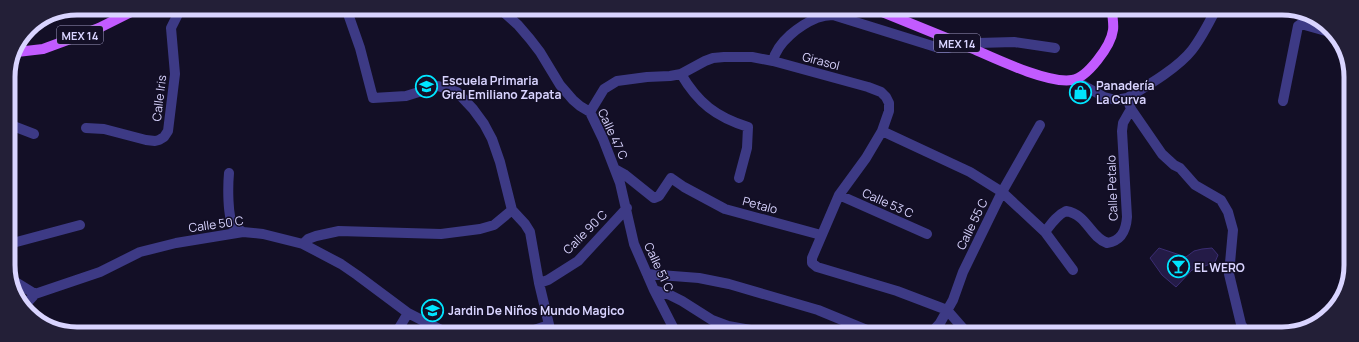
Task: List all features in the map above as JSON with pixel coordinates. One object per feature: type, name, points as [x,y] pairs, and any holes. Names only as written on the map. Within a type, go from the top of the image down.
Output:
[{"type":"main road","name":"MEX 14","points":[[20,52],[42,49],[99,28],[125,15]]},
{"type":"main road","name":"MEX 14","points":[[890,15],[1054,80],[1074,80]]},
{"type":"main road","points":[[1074,80],[1089,70],[1105,52],[1113,31],[1112,15]]},
{"type":"street","name":"Calle Iris","points":[[86,128],[104,129],[146,140],[159,140],[164,137],[168,131],[175,74],[172,28],[178,15]]},
{"type":"street","points":[[348,15],[360,48],[373,98],[406,96],[438,86],[457,92],[464,98],[484,124],[492,139],[500,162],[512,210],[530,232],[539,284],[550,327]]},
{"type":"street","name":"Calle 47 C","points":[[507,15],[518,25],[540,52],[560,85],[573,100],[590,112],[615,169],[627,208]]},
{"type":"street","points":[[590,112],[604,88],[617,81],[647,76],[681,74],[713,58],[752,57],[773,61],[775,54],[786,39],[818,17],[833,15],[939,48],[948,48],[960,44],[1014,42],[1055,48]]},
{"type":"street","points":[[1074,80],[1104,97],[1116,100],[1127,98],[1149,85],[1192,51],[1213,15]]},
{"type":"street","points":[[1283,101],[1298,26],[1301,24],[1322,30]]},
{"type":"street","name":"Girasol","points":[[773,61],[881,92],[889,103],[889,111],[882,131],[866,158],[839,196],[821,235],[812,258],[812,263],[817,267],[897,291],[947,310]]},
{"type":"street","points":[[681,74],[699,99],[710,109],[728,120],[748,127],[747,148],[739,178]]},
{"type":"street","points":[[1127,98],[1131,109],[1162,154],[1174,165],[1180,168],[1195,185],[1221,200],[1228,212],[1233,230],[1229,274],[1242,327]]},
{"type":"street","name":"Calle Petalo","points":[[1045,232],[1054,220],[1061,213],[1066,211],[1077,214],[1085,221],[1099,239],[1106,244],[1116,242],[1124,231],[1127,225],[1127,217],[1122,131],[1123,123],[1131,109]]},
{"type":"street","name":"Calle 55 C","points":[[936,327],[953,300],[963,272],[1002,192],[1040,125]]},
{"type":"street","points":[[15,127],[34,134]]},
{"type":"street","points":[[882,131],[970,172],[1002,192],[1045,232],[1073,270]]},
{"type":"street","name":"Petalo","points":[[615,169],[624,174],[654,198],[659,196],[671,178],[694,193],[725,209],[821,235]]},
{"type":"street","points":[[229,173],[228,204],[234,227],[243,232]]},
{"type":"street","name":"Calle 53 C","points":[[839,196],[927,234]]},
{"type":"street","name":"Calle 51 C","points":[[627,208],[632,237],[654,290],[673,327]]},
{"type":"street","name":"Calle 90 C","points":[[539,284],[578,261],[627,208]]},
{"type":"street","points":[[303,244],[308,239],[316,236],[339,231],[441,234],[480,229],[494,225],[512,210]]},
{"type":"street","points":[[15,242],[80,225]]},
{"type":"street","name":"Calle 50 C","points":[[28,302],[36,294],[100,272],[140,252],[176,243],[243,232],[263,234],[303,244],[340,264],[408,313],[435,327]]},
{"type":"street","points":[[647,274],[699,278],[729,284],[818,310],[859,327]]},
{"type":"street","points":[[18,283],[36,294]]},
{"type":"street","points":[[654,290],[670,294],[682,300],[712,320],[734,327]]},
{"type":"street","points":[[947,310],[962,327]]},
{"type":"street","points":[[400,327],[408,313]]},
{"type":"building","name":"EL WERO","points":[[1159,248],[1186,257],[1194,251],[1212,248],[1218,255],[1215,262],[1192,270],[1176,287],[1162,275],[1150,258]]},
{"type":"place","name":"Escuela Primaria Gral Emiliano Zapata","points":[[426,87]]},
{"type":"place","name":"Panadería La Curva","points":[[1080,92]]},
{"type":"place","name":"EL WERO","points":[[1179,267]]},
{"type":"place","name":"Jardin De Niños Mundo Magico","points":[[433,310]]}]
